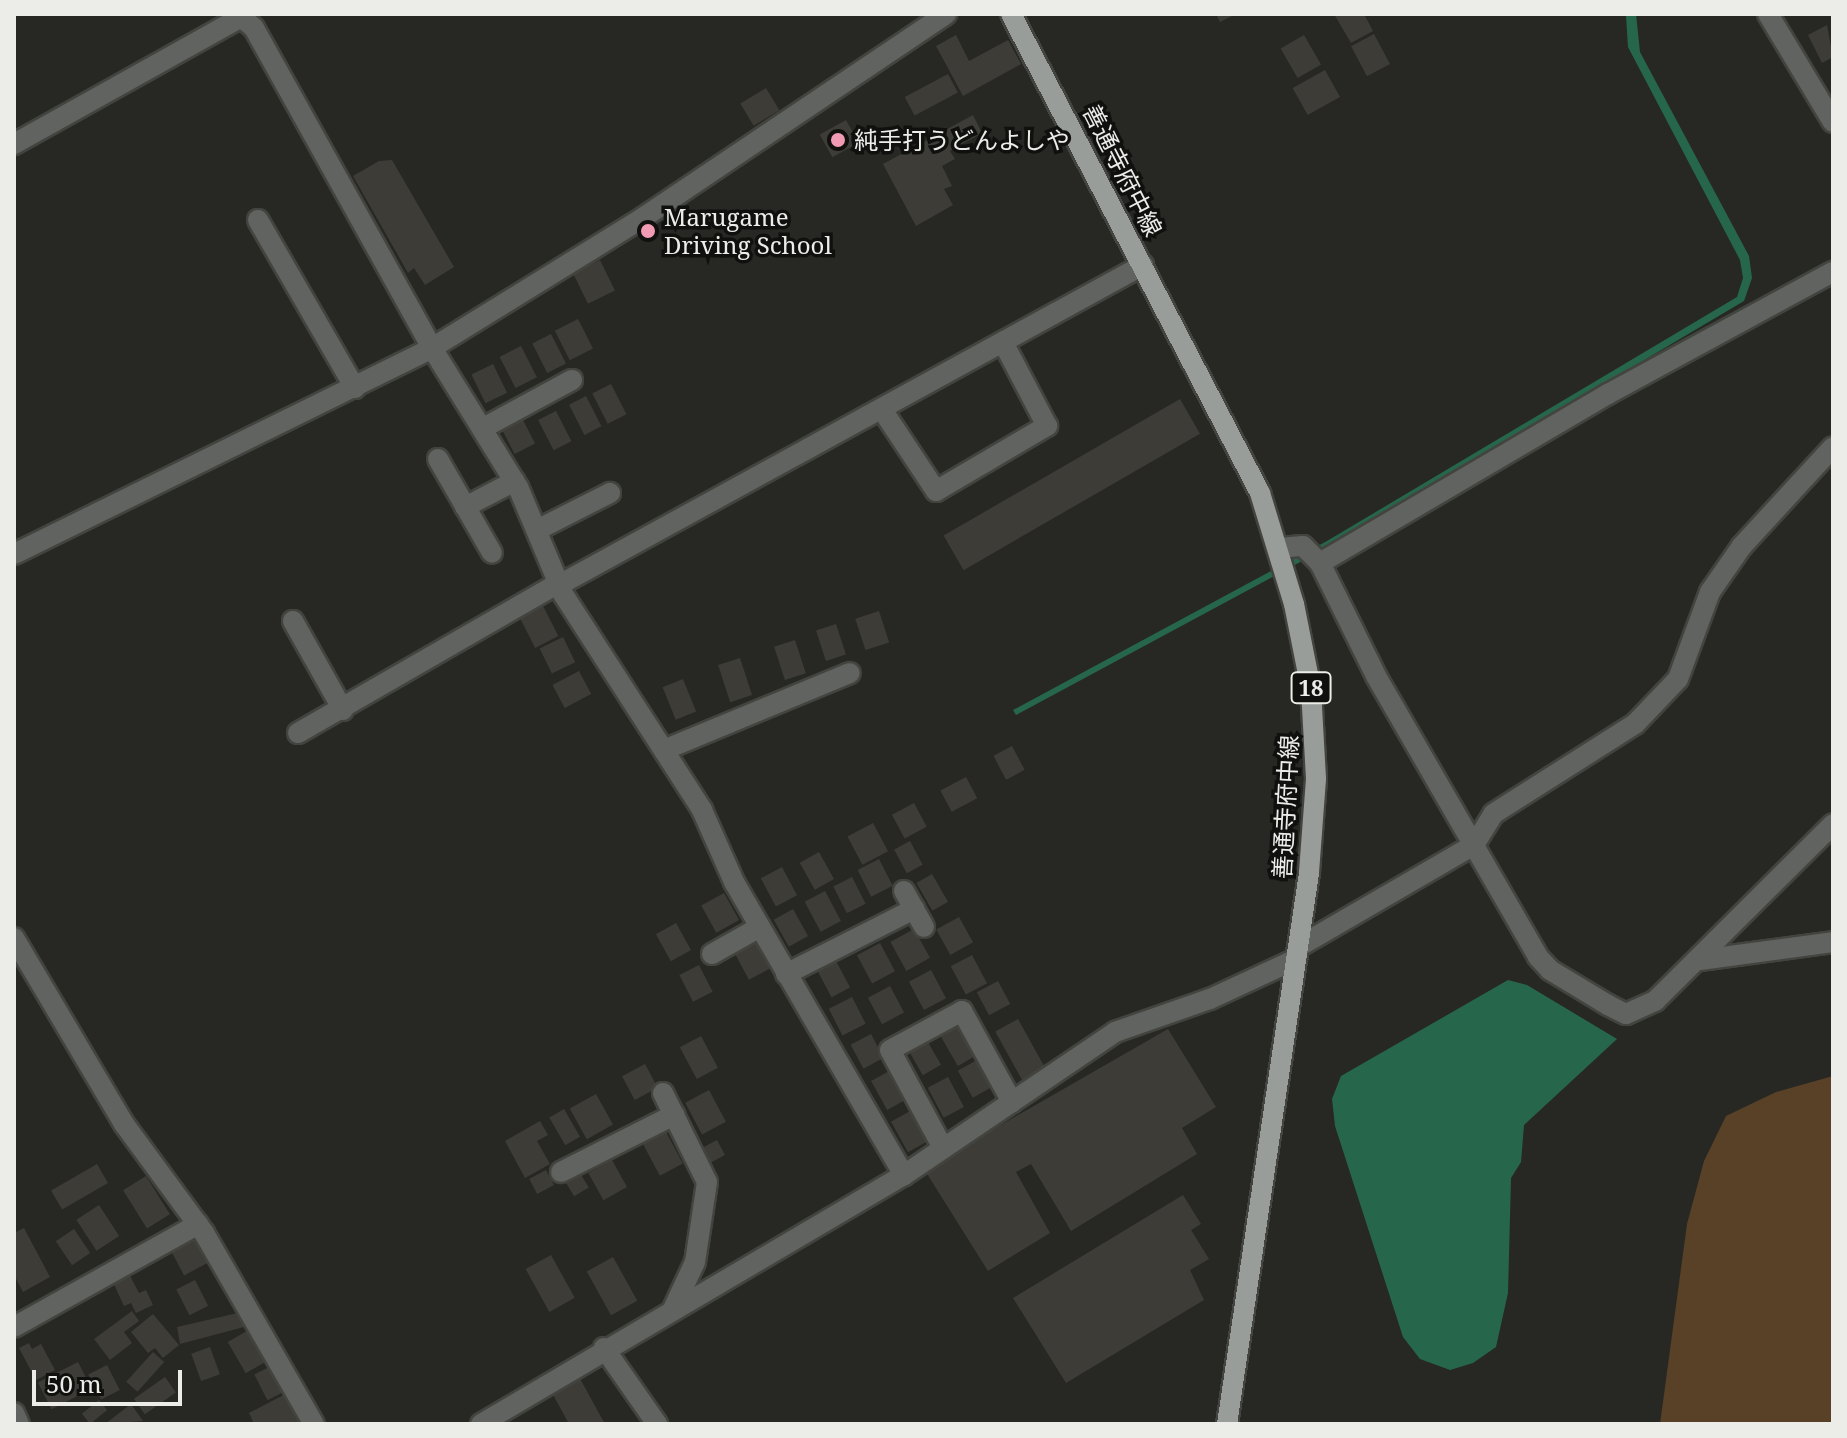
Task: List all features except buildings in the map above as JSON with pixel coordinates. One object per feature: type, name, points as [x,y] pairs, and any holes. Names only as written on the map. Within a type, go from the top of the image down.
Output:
[{"type":"main road","name":"善通寺府中線","points":[[1011,14],[1260,493],[1279,548],[1311,689],[1315,731],[1315,822],[1227,1424]]},
{"type":"street","points":[[14,554],[432,348],[644,217],[946,14]]},
{"type":"street","points":[[1768,14],[1833,122]]},
{"type":"street","points":[[14,144],[222,21],[241,17],[254,28],[432,348],[485,427],[515,481],[559,584],[702,810],[786,974],[904,1175]]},
{"type":"street","points":[[1815,95],[1833,84]]},
{"type":"street","points":[[258,220],[355,388]]},
{"type":"street","points":[[298,733],[559,584],[883,411],[1143,265]]},
{"type":"street","points":[[1320,563],[1608,394],[1833,272]]},
{"type":"street","points":[[883,411],[936,491],[1047,426],[1004,344]]},
{"type":"street","points":[[485,427],[572,380]]},
{"type":"street","points":[[481,1424],[604,1348],[904,1175],[1115,1032],[1210,999],[1297,953],[1474,845],[1493,814],[1611,743],[1678,679],[1710,592],[1742,546],[1833,447]]},
{"type":"street","points":[[438,459],[492,553]]},
{"type":"street","points":[[465,507],[515,481]]},
{"type":"street","points":[[537,530],[610,493]]},
{"type":"street","points":[[1279,548],[1303,546],[1320,563],[1355,639],[1544,963],[1626,1014],[1655,1001],[1700,960],[1833,824]]},
{"type":"street","points":[[293,621],[343,710]]},
{"type":"street","points":[[664,750],[850,673]]},
{"type":"street","points":[[786,974],[919,918],[904,891]]},
{"type":"street","points":[[712,954],[760,927]]},
{"type":"street","points":[[14,938],[124,1124],[198,1224],[314,1424]]},
{"type":"street","points":[[1700,960],[1833,942]]},
{"type":"street","points":[[943,1148],[890,1050],[962,1011],[1012,1102]]},
{"type":"street","points":[[663,1093],[707,1182],[695,1262],[674,1307]]},
{"type":"street","points":[[561,1172],[674,1115]]},
{"type":"street","points":[[14,1327],[198,1224]]},
{"type":"street","points":[[604,1348],[657,1424]]},
{"type":"street","points":[[14,1413],[19,1424]]},
{"type":"shaded area","points":[[1636,14],[1640,52],[1749,256],[1752,278],[1744,301],[1330,546],[1016,715],[1013,710],[1327,541],[1737,297],[1743,278],[1740,260],[1628,47],[1626,16]]},
{"type":"shaded area","points":[[1508,980],[1527,985],[1617,1039],[1524,1125],[1521,1162],[1511,1178],[1508,1293],[1496,1347],[1473,1363],[1450,1370],[1420,1359],[1403,1337],[1335,1126],[1332,1099],[1341,1076]]},
{"type":"shaded area","points":[[1833,1076],[1833,1424],[1660,1424],[1687,1224],[1704,1161],[1726,1116],[1776,1092]]},
{"type":"place","name":"純手打うどんよしや","points":[[838,140]]},
{"type":"place","name":"Marugame Driving School","points":[[648,231]]}]
